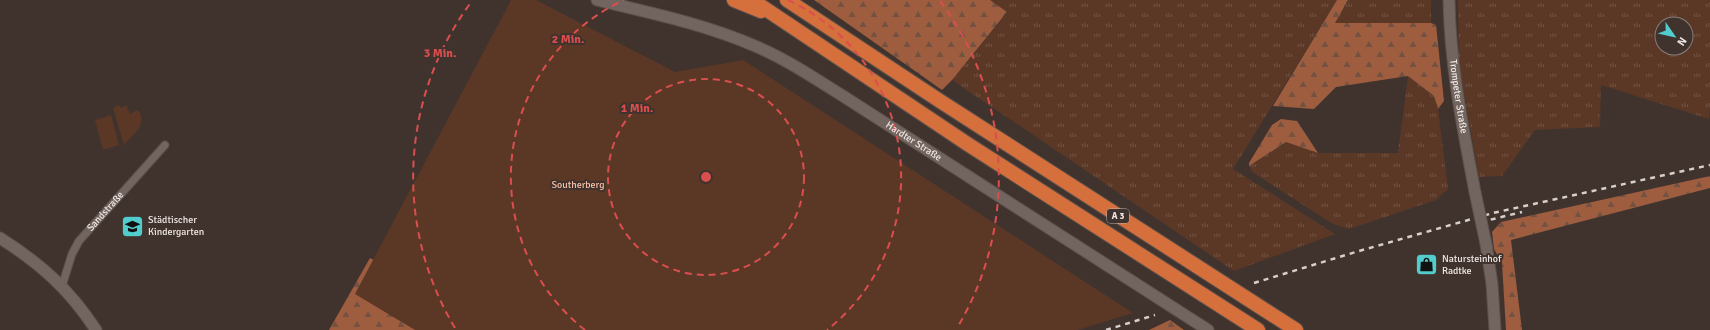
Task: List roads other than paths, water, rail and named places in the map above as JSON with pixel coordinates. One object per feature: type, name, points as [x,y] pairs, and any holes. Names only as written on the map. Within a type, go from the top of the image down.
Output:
[{"type":"highway","points":[[734,0],[778,18]]},
{"type":"highway","name":"A 3","points":[[752,0],[969,145],[1258,330]]},
{"type":"highway","name":"A 3","points":[[787,0],[1296,330]]},
{"type":"main road","name":"Hardter Straße","points":[[597,0],[697,25],[756,46],[789,63],[1208,330]]},
{"type":"main road","name":"Trompeter Straße","points":[[1450,0],[1452,60],[1475,192],[1486,244],[1492,284],[1495,330]]},
{"type":"main road","points":[[0,238],[43,267],[62,286],[96,330]]},
{"type":"street","name":"Sandstraße","points":[[62,286],[72,254],[79,241],[165,146]]},
{"type":"railway","points":[[1254,283],[1493,213],[1710,165]]},
{"type":"railway","points":[[1481,222],[1522,212]]},
{"type":"railway","points":[[1106,330],[1155,315]]},
{"type":"place","name":"Städtischer Kindergarten","points":[[132,226]]},
{"type":"place","name":"Natursteinhof Radtke","points":[[1426,265]]},
{"type":"park label","name":"Southerberg","points":[[578,185]]}]
